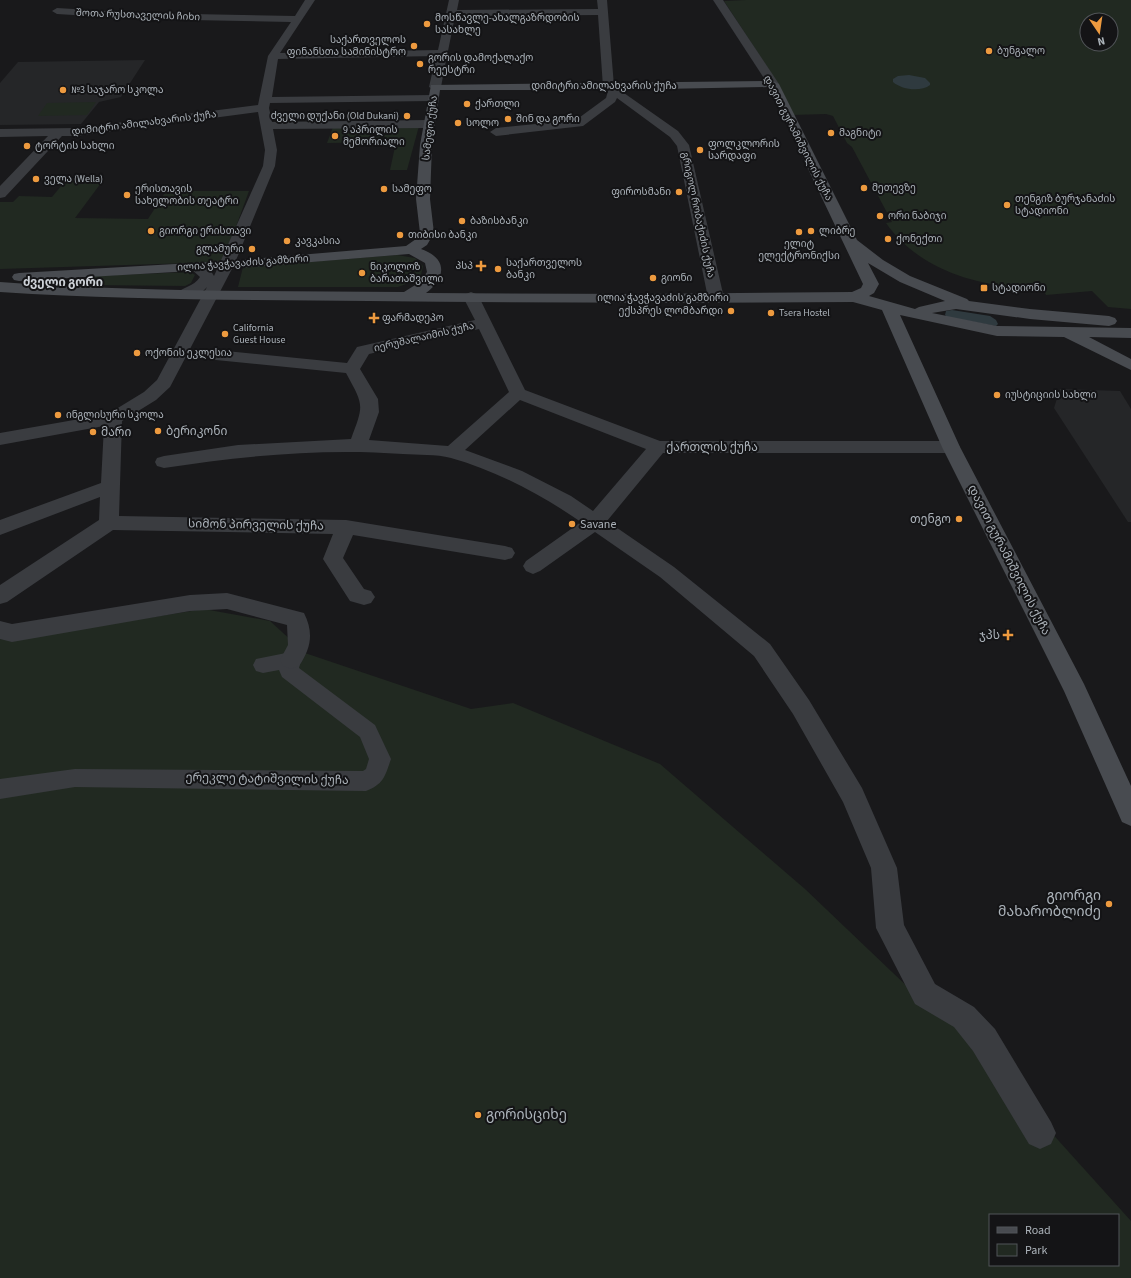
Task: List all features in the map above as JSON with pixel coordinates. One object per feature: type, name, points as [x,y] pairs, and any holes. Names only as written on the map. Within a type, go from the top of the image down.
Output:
[{"type":"main road","name":"დიმიტრი ამილახვარის ქუჩა","points":[[434,92],[773,84]]},
{"type":"main road","name":"დავით გურამიშვილის ქუჩა","points":[[773,84],[871,284],[870,289],[865,293],[854,297]]},
{"type":"main road","name":"სამეფო ქუჩა","points":[[410,250],[422,242],[427,233],[423,199],[426,144],[434,92]]},
{"type":"main road","name":"დავით გურამიშვილის ქუჩა","points":[[848,238],[861,251],[895,274],[933,292],[972,305]]},
{"type":"main road","name":"ილია ჭავჭავაძის გამზირი","points":[[0,278],[227,265],[410,250],[427,256],[432,263],[434,272],[432,281],[425,287],[406,297]]},
{"type":"main road","name":"ილია ჭავჭავაძის გამზირი","points":[[0,287],[73,292],[212,296],[716,298],[854,297],[918,315],[1008,332],[1131,332]]},
{"type":"main road","name":"ილია ჭავჭავაძის გამზირი","points":[[918,315],[924,310],[956,304],[1030,314],[1131,323]]},
{"type":"main road","name":"დავით გურამიშვილის ქუჩა","points":[[889,307],[951,447],[1076,691],[1131,814]]},
{"type":"main road","points":[[941,307],[941,314],[955,323]]},
{"type":"main road","points":[[1004,310],[1014,316],[1018,322],[1017,327],[1008,332]]},
{"type":"main road","name":"ილია ჭავჭავაძის გამზირი","points":[[1030,314],[1131,365]]},
{"type":"main road","points":[[918,315],[916,321],[918,370]]},
{"type":"street","points":[[0,439],[113,419],[150,396],[164,383],[212,296],[227,265],[269,166],[271,150],[266,127],[264,104],[273,56],[296,19],[310,0]]},
{"type":"street","name":"სამეფო ქუჩა","points":[[434,92],[444,53],[454,0]]},
{"type":"street","points":[[496,132],[579,123],[611,100],[602,0]]},
{"type":"street","name":"დავით გურამიშვილის ქუჩა","points":[[718,0],[773,84]]},
{"type":"street","points":[[181,17],[189,6]]},
{"type":"street","points":[[220,17],[228,6]]},
{"type":"street","name":"შოთა რუსთაველის ჩიხი","points":[[57,11],[181,17],[296,19]]},
{"type":"street","points":[[452,13],[603,12]]},
{"type":"street","points":[[273,56],[444,53]]},
{"type":"street","name":"გრიგოლ რობაქიძის ქუჩა","points":[[611,89],[674,134],[683,145],[716,298]]},
{"type":"street","name":"დიმიტრი ამილახვარის ქუჩა","points":[[0,133],[109,129],[264,104],[434,92]]},
{"type":"street","points":[[266,127],[430,124]]},
{"type":"street","points":[[0,194],[59,132]]},
{"type":"street","points":[[183,295],[204,284],[207,277],[204,271],[196,267]]},
{"type":"street","points":[[452,452],[518,393],[471,297]]},
{"type":"street","name":"იერუშალაიმის ქუჩა","points":[[352,369],[363,350],[484,323]]},
{"type":"street","points":[[216,355],[308,363],[352,369],[369,399],[370,412],[358,445]]},
{"type":"street","name":"ქართლის ქუჩა","points":[[518,393],[658,447],[951,447]]},
{"type":"street","points":[[0,596],[109,523],[113,419]]},
{"type":"street","points":[[164,462],[238,451],[358,445],[452,452],[515,475],[564,501],[667,572],[762,650],[801,708],[853,796],[884,868],[890,928],[925,994],[964,1017],[984,1040],[1040,1133]]},
{"type":"street","points":[[533,566],[594,523],[658,447]]},
{"type":"street","points":[[0,528],[111,486]]},
{"type":"street","name":"სიმონ პირველის ქუჩა","points":[[109,523],[346,527],[505,553]]},
{"type":"street","points":[[346,527],[333,559],[357,594],[364,597]]},
{"type":"street","points":[[0,630],[12,633],[190,603],[227,601],[296,619],[300,637],[299,649],[291,660],[263,665]]},
{"type":"street","name":"ერეკლე ტატიშვილის ქუჩა","points":[[0,789],[75,778],[366,781],[375,775],[380,759],[368,731],[289,671],[291,660]]},
{"type":"shaded area","name":"№3 საჯარო სკოლა","points":[[145,60],[121,97],[99,102],[81,124],[0,125],[0,83],[18,62]]},
{"type":"shaded area","points":[[909,75],[925,78],[930,85],[922,89],[912,89],[901,87],[893,82],[893,79],[898,76]]},
{"type":"shaded area","points":[[952,310],[990,316],[996,320],[998,324],[996,326],[947,317],[945,315],[946,311]]},
{"type":"shaded area","points":[[1060,389],[1120,391],[1131,409],[1131,522],[1128,522],[1054,408]]},
{"type":"green space","points":[[1131,0],[1131,309],[1108,307],[1092,291],[1046,295],[1043,289],[1021,288],[977,281],[936,266],[917,254],[900,240],[886,223],[892,222],[852,147],[847,143],[833,116],[826,114],[792,115],[777,82],[724,1]]},
{"type":"green space","points":[[96,102],[87,115],[38,116],[47,103]]},
{"type":"green space","points":[[419,126],[407,170],[390,170],[396,142],[327,143],[333,127]]},
{"type":"green space","points":[[67,179],[104,179],[75,218],[148,219],[166,191],[249,191],[223,262],[0,269],[0,202],[13,202],[19,196],[52,197]]},
{"type":"green space","points":[[397,255],[415,258],[423,266],[421,275],[411,282],[398,287],[238,287],[243,267]]},
{"type":"green space","points":[[190,272],[195,275],[191,283],[185,286],[88,285],[85,282],[93,276]]},
{"type":"green space","points":[[204,609],[270,621],[305,653],[471,709],[513,703],[660,764],[805,889],[935,1013],[982,1020],[1031,1110],[1131,1221],[1131,1278],[0,1278],[0,639],[8,640]]},
{"type":"place","name":"მოსწავლე-ახალგაზრდობის სასახლე","points":[[427,24]]},
{"type":"place","name":"საქართველოს ფინანსთა სამინისტრო","points":[[414,46]]},
{"type":"place","name":"ბუნგალო","points":[[989,51]]},
{"type":"place","name":"გორის დამოქალაქო რეესტრი","points":[[420,64]]},
{"type":"place","name":"№3 საჯარო სკოლა","points":[[63,90]]},
{"type":"place","name":"ქართლი","points":[[467,104]]},
{"type":"place","name":"ძველი დუქანი (Old Dukani)","points":[[407,116]]},
{"type":"place","name":"შინ და გორი","points":[[508,119]]},
{"type":"place","name":"სოლო","points":[[458,123]]},
{"type":"place","name":"მაგნიტი","points":[[831,133]]},
{"type":"place","name":"9 აპრილის მემორიალი","points":[[335,136]]},
{"type":"place","name":"ტორტის სახლი","points":[[27,146]]},
{"type":"place","name":"ფოლკლორის სარდაფი","points":[[700,150]]},
{"type":"place","name":"ველა (Wella)","points":[[36,179]]},
{"type":"place","name":"მეთევზე","points":[[864,188]]},
{"type":"place","name":"სამეფო","points":[[384,189]]},
{"type":"place","name":"ფიროსმანი","points":[[679,192]]},
{"type":"place","name":"ერისთავის სახელობის თეატრი","points":[[127,195]]},
{"type":"place","name":"თენგიზ ბურჯანაძის სტადიონი","points":[[1007,205]]},
{"type":"place","name":"ორი ნაბიჯი","points":[[880,216]]},
{"type":"place","name":"ბაზისბანკი","points":[[462,221]]},
{"type":"place","name":"გიორგი ერისთავი","points":[[151,231]]},
{"type":"place","name":"ლიბრე","points":[[811,231]]},
{"type":"place","name":"ელიტ ელექტრონიქსი","points":[[799,232]]},
{"type":"place","name":"თიბისი ბანკი","points":[[400,235]]},
{"type":"place","name":"ქონექთი","points":[[888,239]]},
{"type":"place","name":"კავკასია","points":[[287,241]]},
{"type":"place","name":"გლამური","points":[[252,249]]},
{"type":"place","name":"პსპ","points":[[481,266]]},
{"type":"place","name":"საქართველოს ბანკი","points":[[498,269]]},
{"type":"place","name":"ნიკოლოზ ბარათაშვილი","points":[[362,273]]},
{"type":"place","name":"გიონი","points":[[653,278]]},
{"type":"place","name":"სტადიონი","points":[[984,288]]},
{"type":"place","name":"ექსპრეს ლომბარდი","points":[[731,311]]},
{"type":"place","name":"Tsera Hostel","points":[[771,313]]},
{"type":"place","name":"ფარმადეპო","points":[[374,318]]},
{"type":"place","name":"California Guest House","points":[[225,334]]},
{"type":"place","name":"ოქონის ეკლესია","points":[[137,353]]},
{"type":"place","name":"იუსტიციის სახლი","points":[[997,395]]},
{"type":"place","name":"ინგლისური სკოლა","points":[[58,415]]},
{"type":"place","name":"ბერიკონი","points":[[158,431]]},
{"type":"place","name":"მარი","points":[[93,432]]},
{"type":"place","name":"თენგო","points":[[959,519]]},
{"type":"place","name":"Savane","points":[[572,524]]},
{"type":"place","name":"ჯპს","points":[[1008,635]]},
{"type":"place","name":"გიორგი მახარობლიძე","points":[[1109,904]]},
{"type":"place","name":"გორისციხე","points":[[478,1115]]},
{"type":"district","name":"ძველი გორი","points":[[63,282]]}]
